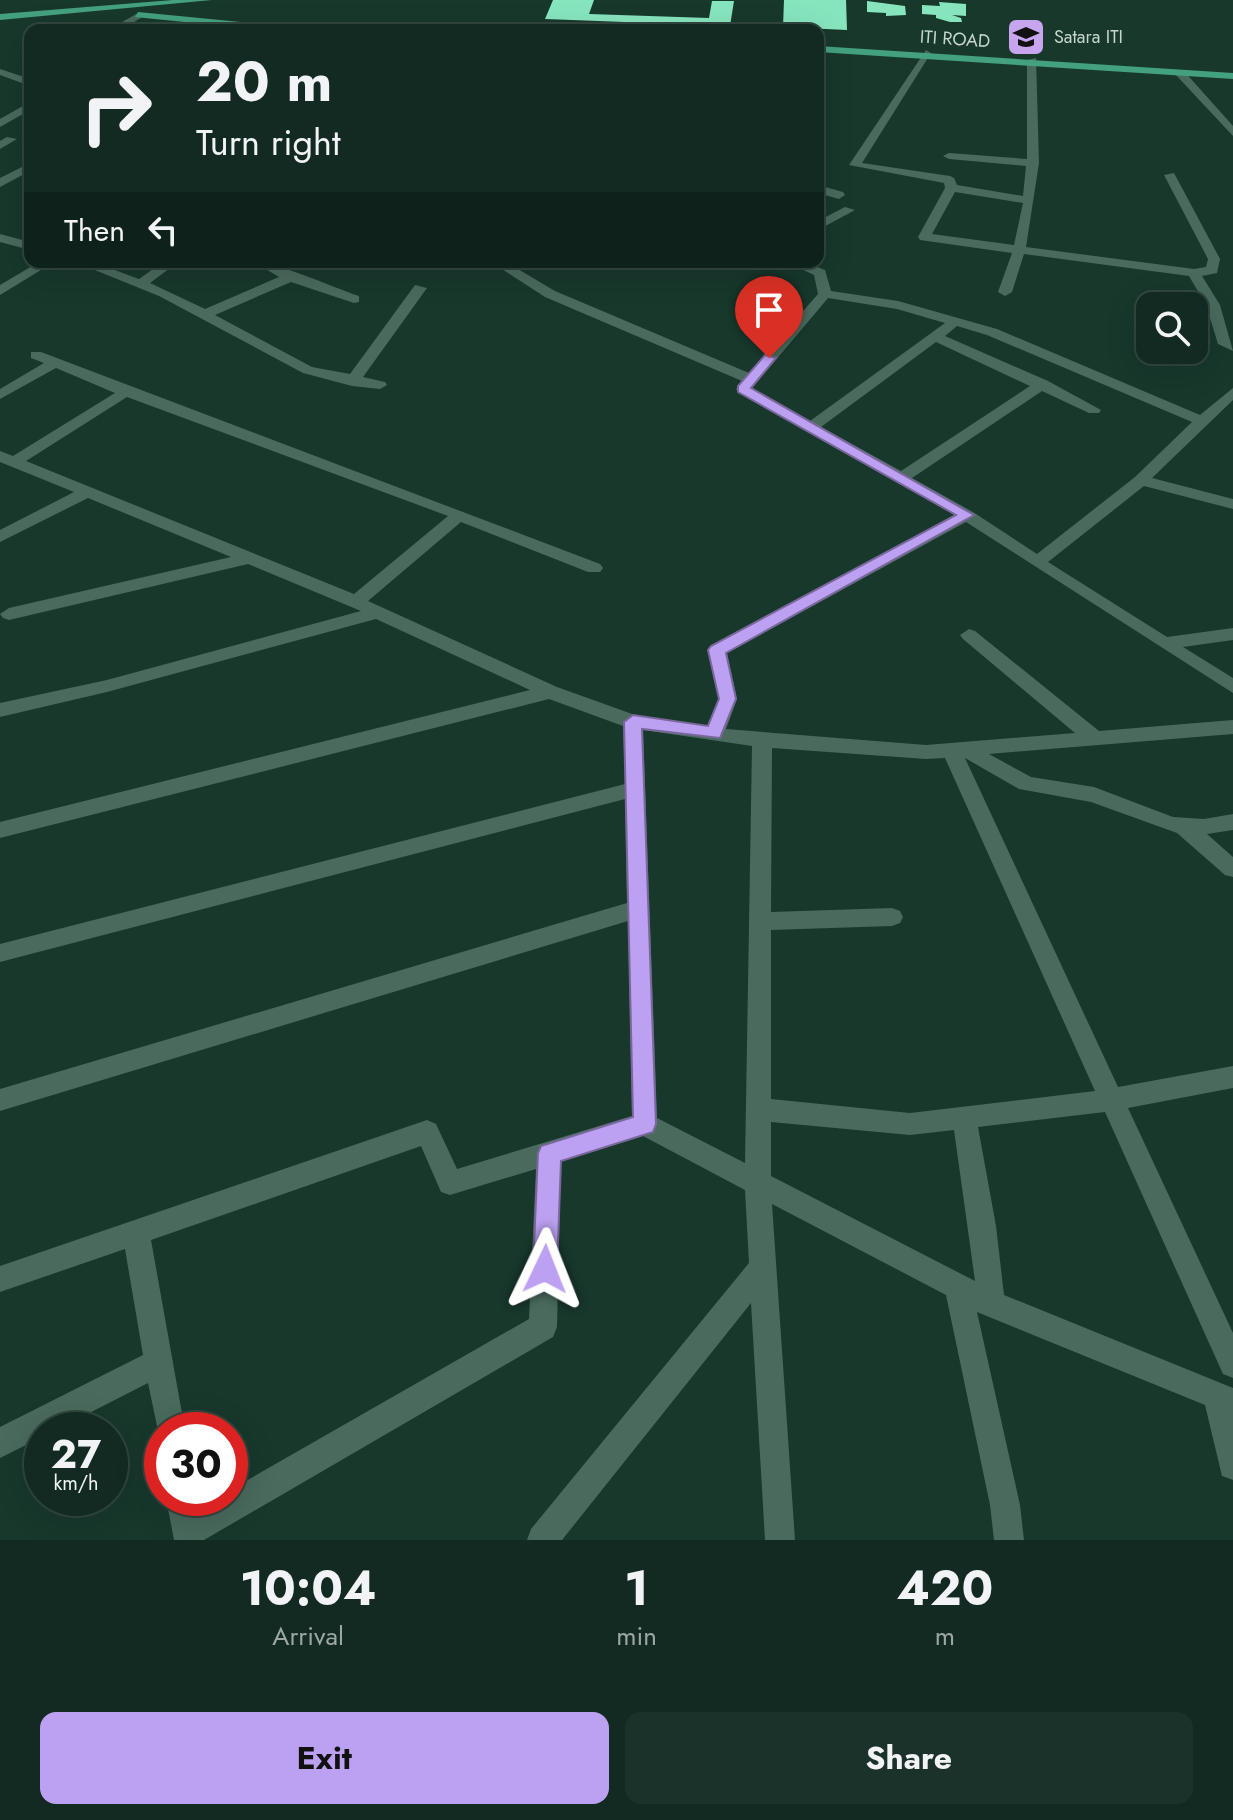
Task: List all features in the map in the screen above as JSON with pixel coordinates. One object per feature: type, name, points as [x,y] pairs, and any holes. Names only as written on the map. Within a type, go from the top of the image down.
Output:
[{"type":"main road","points":[[0,11],[139,0]]},
{"type":"main road","points":[[0,17],[207,0]]},
{"type":"main road","points":[[102,8],[232,24]]},
{"type":"main road","name":"ITI ROAD","points":[[824,49],[926,53],[1233,76]]},
{"type":"street","points":[[124,24],[141,15]]},
{"type":"street","points":[[926,53],[855,165],[950,180],[951,188],[924,237],[1194,273],[1212,270],[1214,259],[1170,175]]},
{"type":"street","points":[[1005,292],[1023,250],[1029,200],[1033,163],[1032,60]]},
{"type":"street","points":[[0,72],[24,81]]},
{"type":"street","points":[[1179,72],[1231,130]]},
{"type":"street","points":[[0,124],[24,109]]},
{"type":"street","points":[[949,156],[1033,163]]},
{"type":"street","points":[[0,183],[24,169]]},
{"type":"street","points":[[951,188],[1029,200]]},
{"type":"street","points":[[824,191],[839,195]]},
{"type":"street","points":[[824,223],[849,210]]},
{"type":"street","points":[[0,238],[24,244]]},
{"type":"street","points":[[0,291],[38,268]]},
{"type":"street","points":[[97,268],[140,284],[291,363],[352,382],[380,385]]},
{"type":"street","points":[[140,284],[163,268]]},
{"type":"street","points":[[272,268],[354,299]]},
{"type":"street","points":[[507,268],[550,294],[751,379]]},
{"type":"street","points":[[808,268],[820,273],[825,294]]},
{"type":"street","points":[[1194,273],[1213,305],[1225,344],[1233,347]]},
{"type":"street","points":[[203,315],[290,277]]},
{"type":"street","points":[[352,382],[420,288]]},
{"type":"street","points":[[825,294],[743,389],[967,515],[1233,687]]},
{"type":"street","points":[[825,294],[898,305],[956,321],[1109,379],[1202,421]]},
{"type":"street","points":[[811,427],[956,321]]},
{"type":"street","points":[[934,336],[1094,410]]},
{"type":"street","points":[[36,355],[126,392],[594,568]]},
{"type":"street","points":[[0,395],[55,363]]},
{"type":"street","points":[[901,478],[1043,384]]},
{"type":"street","points":[[7,459],[126,392]]},
{"type":"street","points":[[1037,562],[1141,480],[1233,392]]},
{"type":"street","points":[[7,459],[356,602],[550,692],[633,722],[762,740],[926,752],[1233,727]]},
{"type":"street","points":[[1141,480],[1233,504]]},
{"type":"street","points":[[0,537],[87,492]]},
{"type":"street","points":[[356,602],[459,515]]},
{"type":"street","points":[[714,733],[728,699],[717,650],[967,515]]},
{"type":"street","points":[[9,614],[249,558]]},
{"type":"street","points":[[0,710],[107,686],[379,612]]},
{"type":"street","points":[[1165,643],[1233,634]]},
{"type":"street","points":[[969,635],[1097,740]]},
{"type":"street","points":[[0,830],[550,692]]},
{"type":"street","points":[[633,722],[645,1124]]},
{"type":"street","points":[[762,740],[758,1183],[780,1540]]},
{"type":"street","points":[[957,750],[1026,784],[1094,795],[1185,828],[1233,869]]},
{"type":"street","points":[[957,750],[1110,1100],[1233,1364]]},
{"type":"street","points":[[0,953],[635,789]]},
{"type":"street","points":[[1185,828],[1233,822]]},
{"type":"street","points":[[0,1100],[638,909]]},
{"type":"street","points":[[760,921],[892,917]]},
{"type":"street","points":[[758,1109],[910,1124],[1110,1100],[1233,1077]]},
{"type":"street","points":[[964,1117],[983,1226],[991,1304]]},
{"type":"street","points":[[0,1279],[427,1132],[450,1183],[645,1124],[991,1304],[1225,1398],[1233,1465]]},
{"type":"street","points":[[184,1516],[188,1536],[543,1327],[549,1153]]},
{"type":"street","points":[[136,1232],[167,1412]]},
{"type":"street","points":[[542,1540],[763,1267]]},
{"type":"street","points":[[958,1287],[1005,1505],[1009,1540]]},
{"type":"street","points":[[0,1443],[158,1363]]},
{"type":"building","points":[[553,0],[594,0],[589,14],[709,18],[712,1],[734,1],[730,24],[545,19]]},
{"type":"building","points":[[784,0],[846,0],[847,30],[824,29],[824,24],[783,24]]},
{"type":"building","points":[[867,1],[905,6],[906,15],[886,16],[886,13],[867,12]]},
{"type":"building","points":[[939,2],[966,4],[966,16],[952,15],[961,18],[962,22],[922,14],[922,5],[940,6]]},
{"type":"place","name":"Satara ITI","points":[[1026,37]]},
{"type":"route","points":[[545,1269],[549,1153],[645,1124],[633,722],[714,733],[728,699],[717,650],[967,515],[743,389],[769,358]]}]
